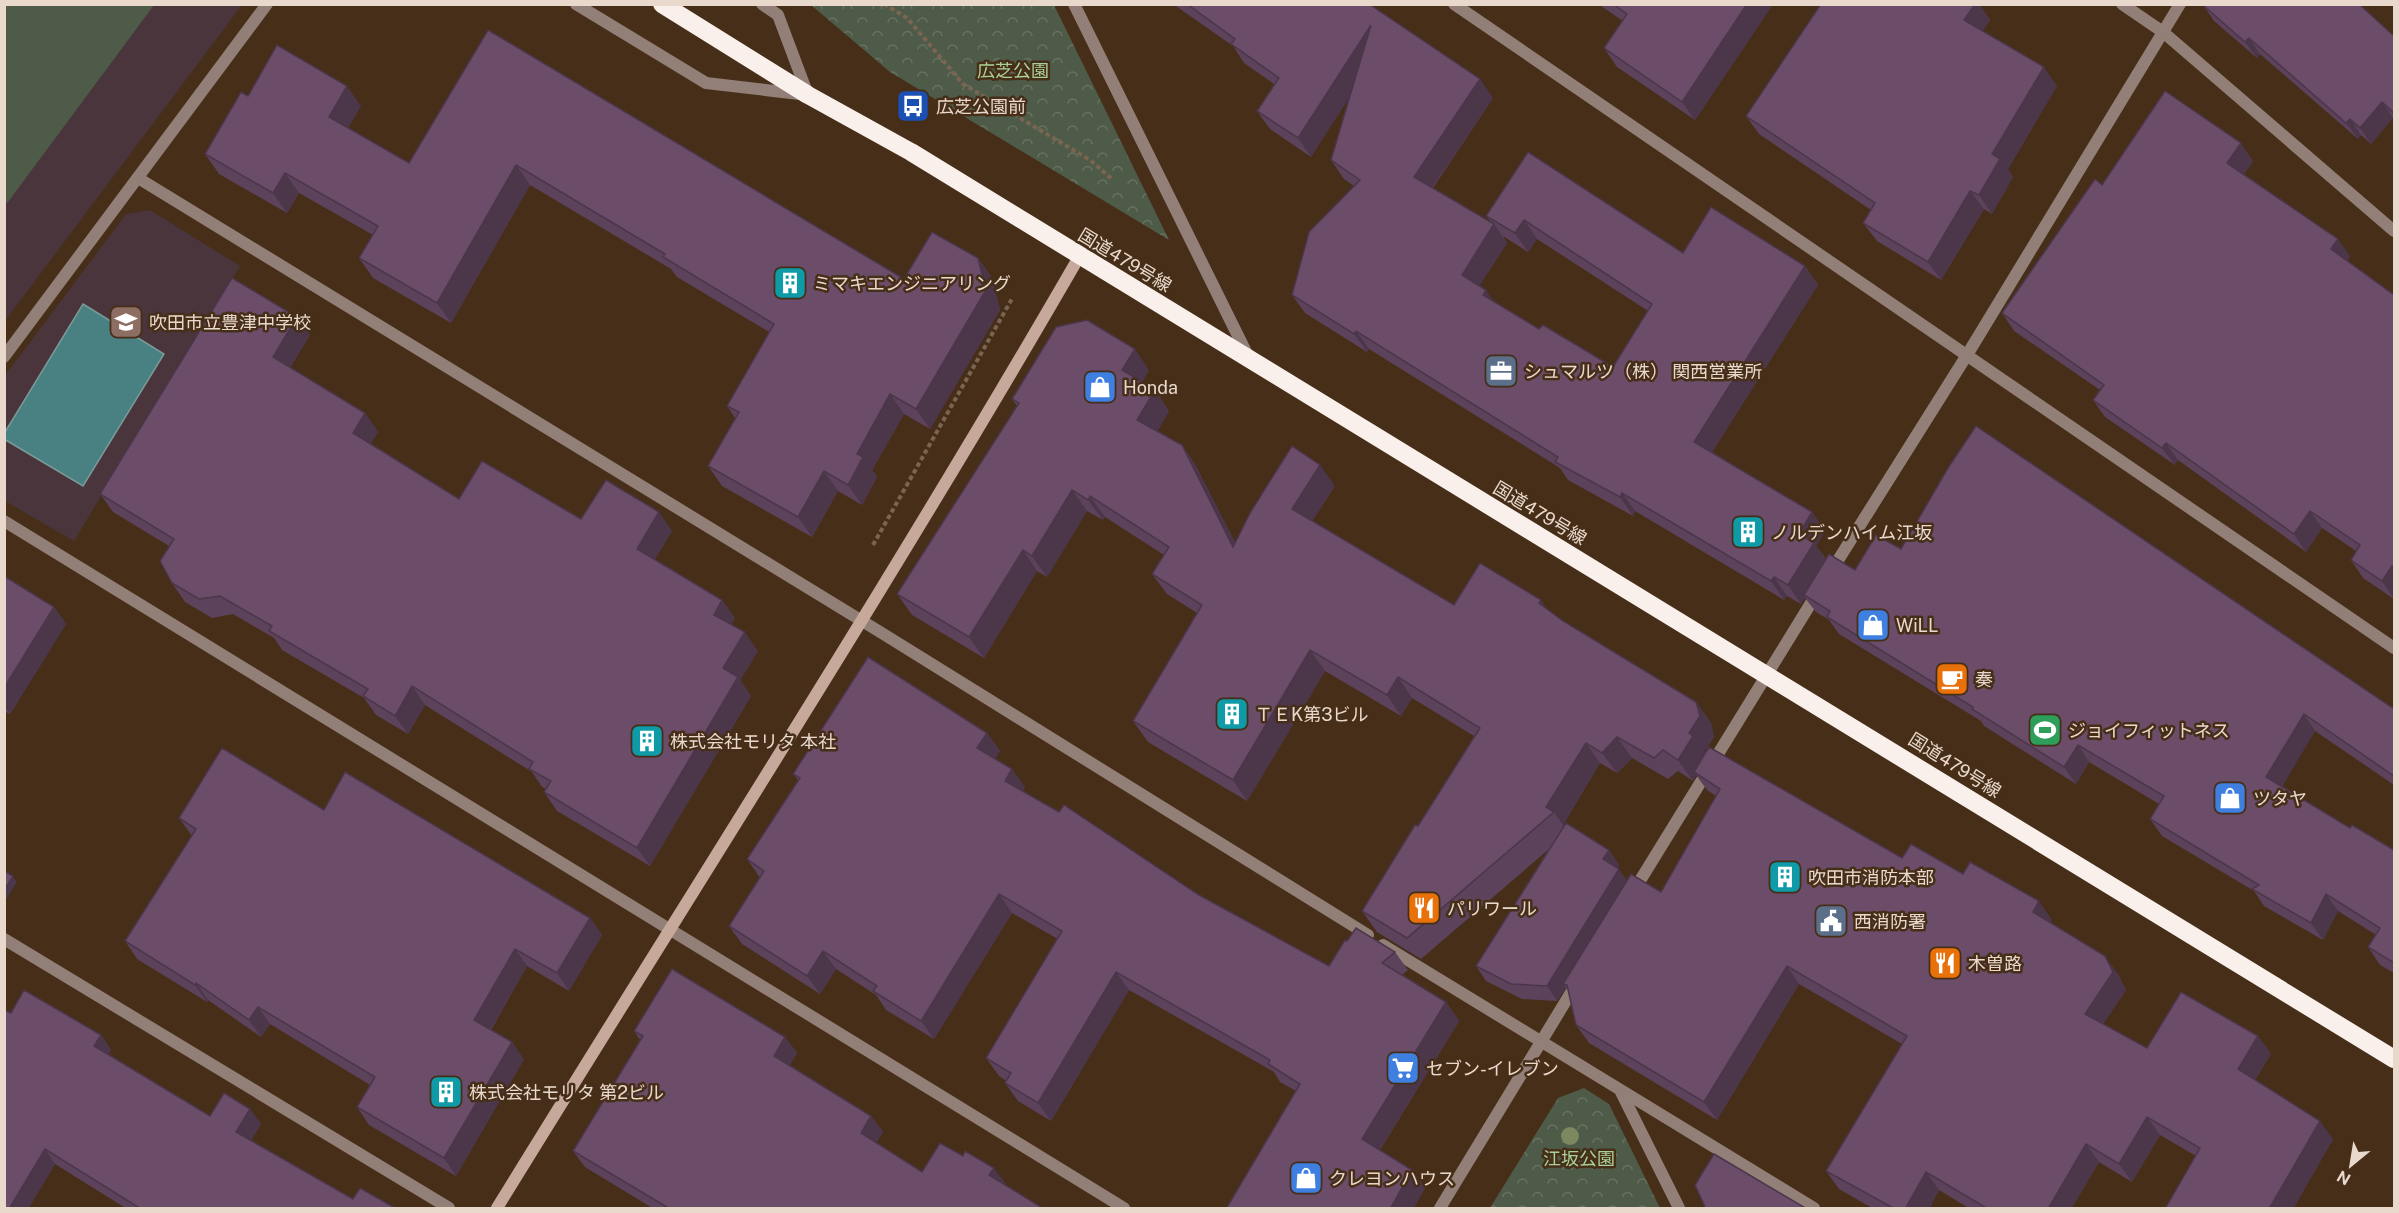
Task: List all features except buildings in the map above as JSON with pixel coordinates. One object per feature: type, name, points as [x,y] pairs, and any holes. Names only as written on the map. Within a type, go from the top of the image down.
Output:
[{"type":"highway","name":"国道479号線","points":[[662,4],[808,95],[911,153],[1251,363],[2390,1052]]},
{"type":"street","points":[[4,357],[267,4]]},
{"type":"street","points":[[576,4],[706,83],[808,95],[778,15],[762,4]]},
{"type":"street","points":[[1074,4],[1251,363]]},
{"type":"street","points":[[1454,4],[2394,648]]},
{"type":"street","points":[[2122,4],[2163,32],[2394,231]]},
{"type":"street","points":[[1627,901],[1967,355],[2180,4]]},
{"type":"street","points":[[138,178],[864,621],[1540,1043],[1814,1209]]},
{"type":"street","points":[[497,1209],[669,928],[864,621],[1079,256]]},
{"type":"street","points":[[4,521],[1124,1209]]},
{"type":"street","points":[[4,939],[449,1209]]},
{"type":"street","points":[[1440,1209],[1584,972]]},
{"type":"street","points":[[1620,1091],[1679,1209]]},
{"type":"path","points":[[884,4],[907,18],[963,84],[1090,160],[1112,179]]},
{"type":"path","points":[[869,552],[1013,297]]},
{"type":"shaded area","points":[[5,5],[242,5],[5,321]]},
{"type":"shaded area","name":"吹田市立豊津中学校","points":[[150,210],[240,266],[74,541],[5,501],[4,377],[126,214]]},
{"type":"green space","points":[[4,5],[154,5],[5,203]]},
{"type":"green space","name":"広芝公園","points":[[811,5],[1054,5],[1169,240],[890,72]]},
{"type":"green space","name":"江坂公園","points":[[1584,1088],[1609,1104],[1660,1208],[1490,1208],[1558,1098]]},
{"type":"water","points":[[83,304],[164,354],[83,486],[4,439],[5,432]]},
{"type":"place","name":"広芝公園前","points":[[913,106]]},
{"type":"place","name":"ミマキエンジニアリング","points":[[790,283]]},
{"type":"place","name":"吹田市立豊津中学校","points":[[126,322]]},
{"type":"place","name":"シュマルツ（株） 関西営業所","points":[[1501,371]]},
{"type":"place","name":"Honda","points":[[1100,387]]},
{"type":"place","name":"ノルデンハイム江坂","points":[[1748,532]]},
{"type":"place","name":"WiLL","points":[[1873,625]]},
{"type":"place","name":"奏","points":[[1952,679]]},
{"type":"place","name":"ＴＥK第3ビル","points":[[1232,714]]},
{"type":"place","name":"ジョイフィットネス","points":[[2045,730]]},
{"type":"place","name":"株式会社モリタ 本社","points":[[647,741]]},
{"type":"place","name":"ツタヤ","points":[[2230,798]]},
{"type":"place","name":"吹田市消防本部","points":[[1785,877]]},
{"type":"place","name":"パリワール","points":[[1424,908]]},
{"type":"place","name":"西消防署","points":[[1831,921]]},
{"type":"place","name":"木曽路","points":[[1945,963]]},
{"type":"place","name":"セブン-イレブン","points":[[1403,1068]]},
{"type":"place","name":"株式会社モリタ 第2ビル","points":[[446,1092]]},
{"type":"place","name":"クレヨンハウス","points":[[1306,1178]]}]
